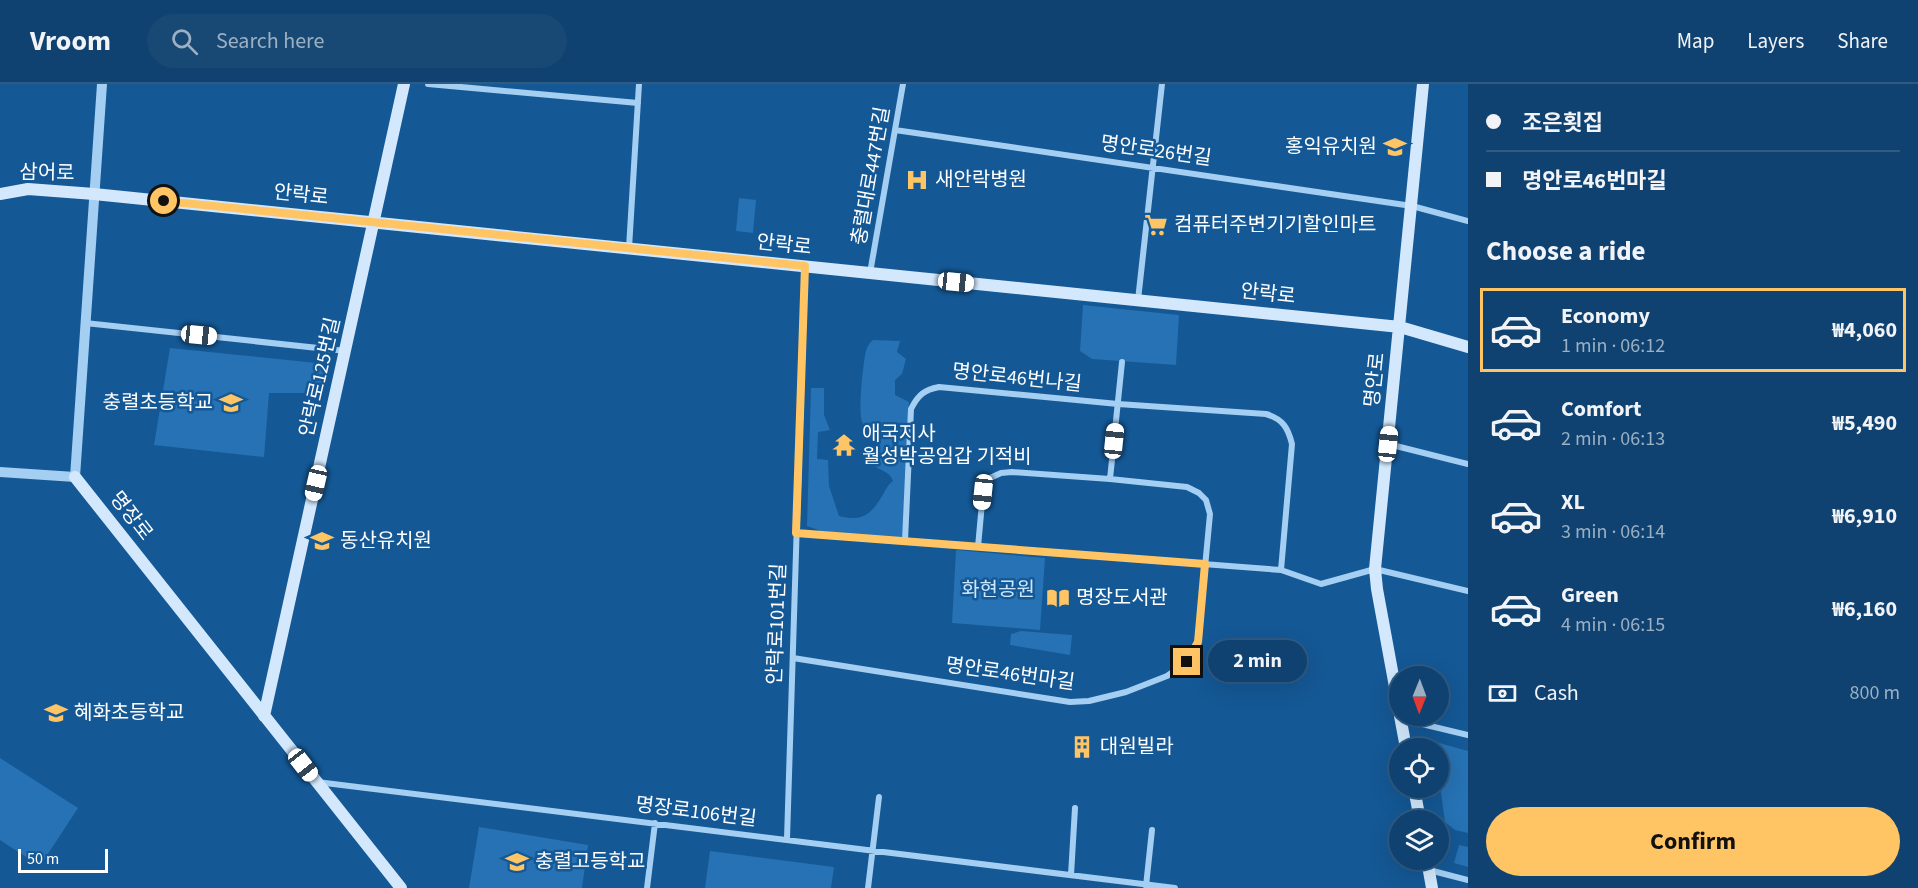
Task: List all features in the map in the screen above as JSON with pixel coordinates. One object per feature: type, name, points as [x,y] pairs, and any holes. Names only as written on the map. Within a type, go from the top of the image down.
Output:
[{"type":"main road","name":"안락로125번길","points":[[264,716],[404,84]]},
{"type":"main road","name":"명안로","points":[[1391,666],[1377,589],[1376,569],[1423,84]]},
{"type":"main road","name":"삼어로","points":[[0,194],[28,189],[94,194]]},
{"type":"main road","name":"안락로","points":[[94,194],[1400,327],[1468,347]]},
{"type":"main road","name":"명장로","points":[[75,477],[401,888]]},
{"type":"main road","points":[[1429,870],[1432,888]]},
{"type":"street","points":[[0,472],[75,477],[102,84]]},
{"type":"street","points":[[428,84],[638,103]]},
{"type":"street","points":[[629,248],[639,84]]},
{"type":"street","name":"충렬대로447번길","points":[[870,273],[903,84]]},
{"type":"street","points":[[1138,300],[1162,84]]},
{"type":"street","name":"명안로26번길","points":[[895,130],[1412,206],[1468,221]]},
{"type":"street","name":"안락로101번길","points":[[787,839],[805,266]]},
{"type":"street","points":[[85,322],[346,351]]},
{"type":"street","points":[[978,547],[983,492],[990,478],[1001,473],[1012,472],[1110,479],[1122,362]]},
{"type":"street","name":"명안로46번나길","points":[[905,541],[911,409],[917,397],[926,390],[939,387],[1274,416],[1287,426],[1292,444],[1281,570]]},
{"type":"street","points":[[1388,444],[1468,464]]},
{"type":"street","name":"명안로46번마길","points":[[793,658],[1070,702],[1096,700],[1126,692],[1167,676],[1187,662],[1198,642],[1210,514],[1206,500],[1199,493],[1187,487],[1110,479]]},
{"type":"street","points":[[796,533],[1281,570],[1322,584],[1376,569],[1468,591]]},
{"type":"street","points":[[1436,726],[1468,735]]},
{"type":"street","name":"명장로106번길","points":[[316,782],[1175,888]]},
{"type":"street","points":[[868,888],[879,797]]},
{"type":"street","points":[[1071,875],[1075,808]]},
{"type":"street","points":[[647,888],[655,823]]},
{"type":"street","points":[[1146,886],[1152,830]]},
{"type":"street","points":[[1441,870],[1468,880]]},
{"type":"green space","points":[[739,198],[756,200],[753,233],[736,231]]},
{"type":"green space","points":[[1083,305],[1179,315],[1176,365],[1092,359],[1080,351]]},
{"type":"green space","points":[[873,340],[900,341],[897,352],[906,359],[902,374],[895,380],[895,395],[909,402],[903,539],[821,531],[807,526],[811,388],[824,388],[824,415],[830,430],[818,432],[817,459],[828,460],[829,486],[839,516],[853,518],[865,515],[874,508],[893,481],[887,473],[873,465],[880,437],[865,426],[861,417],[861,387],[865,357],[870,342]]},
{"type":"green space","points":[[170,348],[326,364],[321,393],[269,393],[264,457],[154,445]]},
{"type":"green space","name":"화현공원","points":[[956,550],[1045,558],[1040,630],[952,623]]},
{"type":"green space","points":[[1021,631],[1072,635],[1070,655],[1010,645],[1011,634]]},
{"type":"green space","points":[[1449,746],[1468,751],[1468,833],[1455,830],[1449,825],[1449,810],[1443,810],[1442,798],[1449,798]]},
{"type":"green space","points":[[0,758],[78,808],[40,866],[0,840]]},
{"type":"green space","points":[[479,827],[588,845],[582,888],[469,888]]},
{"type":"green space","points":[[1459,845],[1468,847],[1468,867],[1454,863]]},
{"type":"green space","points":[[710,851],[834,867],[831,888],[705,888]]},
{"type":"place","name":"홍익유치원","points":[[1395,147]]},
{"type":"place","name":"새안락병원","points":[[917,180]]},
{"type":"place","name":"컴퓨터주변기기할인마트","points":[[1156,225]]},
{"type":"place","name":"충렬초등학교","points":[[231,403]]},
{"type":"place","name":"애국지사 월성박공임갑 기적비","points":[[844,445]]},
{"type":"place","name":"동산유치원","points":[[322,541]]},
{"type":"place","name":"명장도서관","points":[[1058,598]]},
{"type":"place","name":"혜화초등학교","points":[[56,713]]},
{"type":"place","name":"대원빌라","points":[[1082,747]]},
{"type":"place","name":"충렬고등학교","points":[[517,862]]},
{"type":"route","points":[[164,201],[805,266],[796,533],[1205,564],[1198,642],[1187,662]]}]
